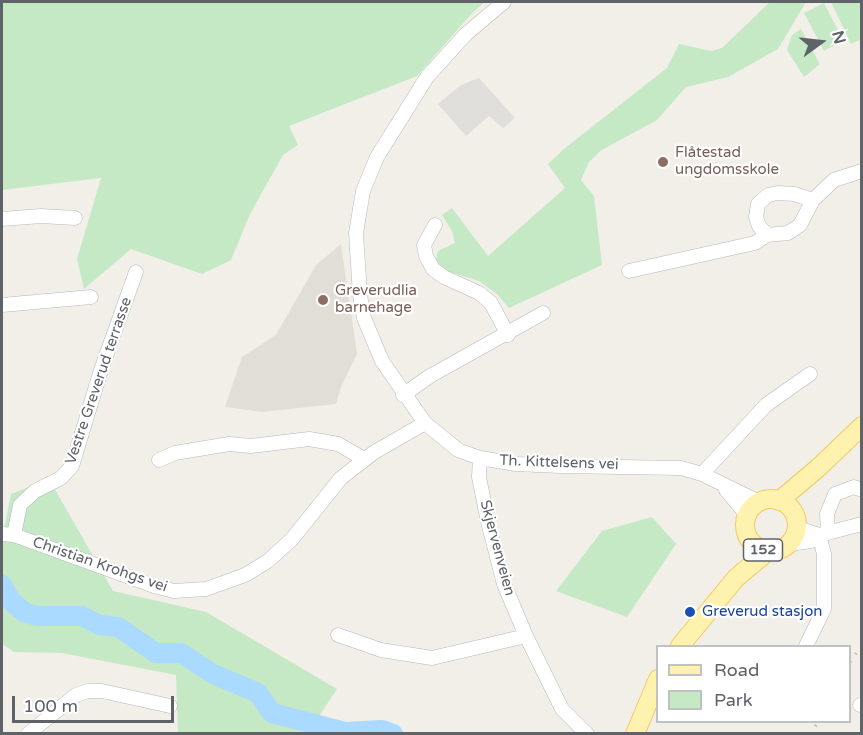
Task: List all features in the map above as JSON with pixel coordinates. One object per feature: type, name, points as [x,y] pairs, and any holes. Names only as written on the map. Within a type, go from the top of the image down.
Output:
[{"type":"main road","name":"152","points":[[681,645],[736,578],[768,551],[778,550],[789,521],[818,468],[861,426]]},
{"type":"main road","name":"152","points":[[736,578],[750,541],[745,527],[753,509]]},
{"type":"main road","points":[[753,509],[789,521]]},
{"type":"main road","name":"152","points":[[750,541],[768,551]]},
{"type":"main road","points":[[635,734],[656,682]]},
{"type":"street","name":"Th. Kittelsens vei","points":[[504,2],[466,34],[427,77],[377,157],[363,191],[356,233],[356,263],[364,318],[381,361],[425,423],[458,450],[480,458],[561,466],[674,467],[702,474],[723,486],[753,509]]},
{"type":"street","points":[[629,272],[755,243],[767,235],[788,233],[800,225],[813,200],[834,180],[861,171]]},
{"type":"street","points":[[767,235],[756,217],[758,204],[768,195],[786,193],[813,200]]},
{"type":"street","points":[[2,219],[41,216],[75,218]]},
{"type":"street","points":[[435,225],[424,245],[426,256],[433,269],[444,278],[478,293],[491,303],[508,335]]},
{"type":"street","name":"Vestre Greverud terrasse","points":[[8,534],[20,505],[35,490],[60,478],[72,466],[101,370],[136,272]]},
{"type":"street","points":[[2,305],[92,297]]},
{"type":"street","points":[[403,395],[430,376],[508,335],[543,313]]},
{"type":"street","points":[[702,474],[766,405],[810,374]]},
{"type":"street","name":"Christian Krohgs vei","points":[[8,534],[154,586],[174,591],[206,589],[244,575],[282,550],[341,478],[364,459],[425,423]]},
{"type":"street","points":[[159,460],[175,453],[229,444],[258,446],[309,439],[338,444],[364,459]]},
{"type":"street","name":"Skjervenveien","points":[[480,458],[479,477],[504,584],[526,636],[562,709],[587,734]]},
{"type":"street","points":[[806,645],[824,609],[824,534],[827,514],[835,494],[854,487],[861,490]]},
{"type":"street","points":[[789,521],[811,541],[824,534],[861,524]]},
{"type":"street","points":[[338,634],[381,650],[432,658],[526,636]]},
{"type":"street","points":[[28,734],[70,699],[88,691],[102,691],[170,706]]},
{"type":"shaded area","points":[[479,78],[515,118],[503,128],[489,116],[466,136],[438,104],[461,85]]},
{"type":"shaded area","name":"Greverudlia barnehage","points":[[341,244],[357,354],[341,387],[336,404],[262,412],[225,407],[242,357],[276,335],[316,265]]},
{"type":"green space","points":[[2,2],[485,2],[473,12],[417,76],[289,126],[298,145],[283,155],[250,214],[231,260],[202,274],[131,249],[84,289],[77,259],[101,178],[2,190]]},
{"type":"green space","points":[[770,2],[806,2],[778,49],[728,77],[686,87],[657,120],[600,151],[589,162],[581,180],[594,196],[602,265],[509,308],[497,294],[479,281],[444,270],[436,260],[438,251],[455,243],[452,231],[442,215],[452,208],[488,256],[565,188],[548,164],[667,68],[679,44],[711,51],[722,48]]},
{"type":"green space","points":[[831,2],[861,2],[861,39],[851,44]]},
{"type":"green space","points":[[824,3],[843,40],[824,51],[804,13]]},
{"type":"green space","points":[[801,29],[820,64],[804,77],[787,50],[792,35]]},
{"type":"green space","points":[[49,479],[113,591],[206,612],[337,689],[315,722],[338,733],[178,733],[176,675],[62,653],[14,652],[2,644],[2,541],[11,494]]},
{"type":"green space","points":[[652,517],[676,544],[627,617],[556,591],[602,531]]},
{"type":"waterway","points":[[2,585],[11,601],[24,612],[37,616],[82,616],[99,625],[118,627],[156,653],[181,653],[213,674],[258,693],[272,713],[345,732],[382,730],[393,734]]},
{"type":"railway","points":[[851,661],[862,645]]},
{"type":"railway","points":[[810,734],[817,723]]},
{"type":"place","name":"Flåtestad ungdomsskole","points":[[663,162]]},
{"type":"place","name":"Greverudlia barnehage","points":[[323,300]]},
{"type":"place","name":"Greverud stasjon","points":[[690,612]]}]
